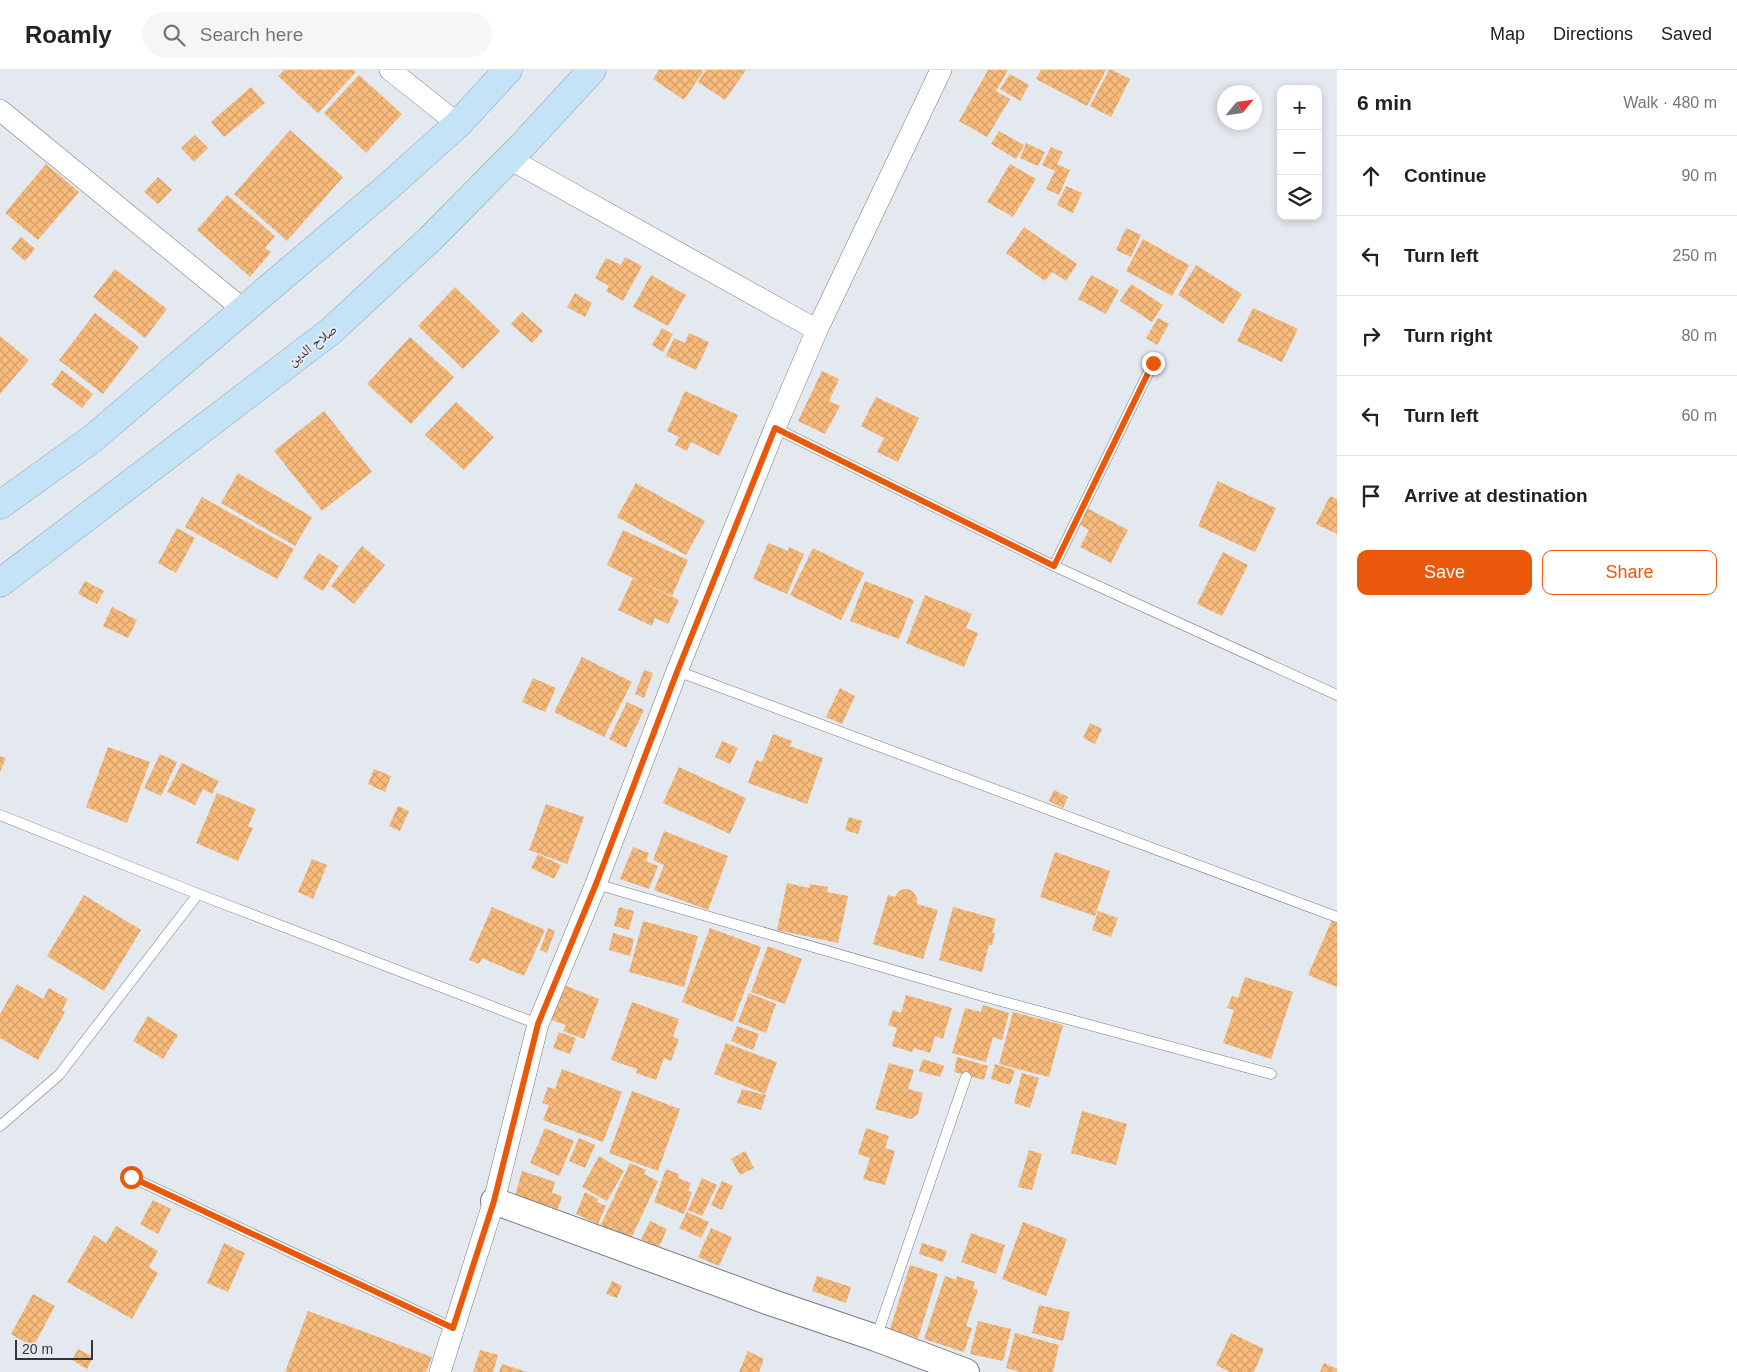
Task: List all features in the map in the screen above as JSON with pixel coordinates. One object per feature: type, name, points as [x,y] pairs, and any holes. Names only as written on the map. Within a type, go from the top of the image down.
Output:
[{"type":"highway","points":[[0,505],[92,439],[390,185],[458,124],[508,70]]},
{"type":"highway","name":"صلاح الدين","points":[[0,584],[331,331],[430,240],[510,159],[592,70]]},
{"type":"street","points":[[390,70],[458,124]]},
{"type":"street","points":[[440,1372],[494,1201],[538,1024],[596,884],[677,672],[775,428],[817,330],[941,70]]},
{"type":"street","points":[[0,110],[244,310]]},
{"type":"street","points":[[510,159],[817,330]]},
{"type":"street","points":[[494,1201],[966,1372]]},
{"type":"lane","points":[[1054,566],[1153,363]]},
{"type":"lane","points":[[775,428],[1054,566],[1337,695]]},
{"type":"lane","points":[[677,672],[1337,917]]},
{"type":"lane","points":[[0,815],[198,894],[538,1024]]},
{"type":"lane","points":[[596,884],[986,997],[1271,1074]]},
{"type":"lane","points":[[0,1126],[59,1075],[198,894]]},
{"type":"lane","points":[[876,1338],[966,1077]]},
{"type":"lane","points":[[131,1177],[453,1328]]},
{"type":"building","points":[[284,70],[353,70],[356,72],[318,113],[278,76]]},
{"type":"building","points":[[659,70],[701,70],[703,72],[684,100],[653,79]]},
{"type":"building","points":[[706,70],[746,70],[725,100],[698,82]]},
{"type":"building","points":[[988,70],[1008,70],[996,91],[1010,99],[987,137],[959,121]]},
{"type":"building","points":[[1041,70],[1106,70],[1087,106],[1036,79]]},
{"type":"building","points":[[1109,70],[1130,79],[1111,117],[1090,106]]},
{"type":"building","points":[[1010,74],[1029,85],[1020,101],[1000,89]]},
{"type":"building","points":[[359,75],[402,114],[366,153],[324,113]]},
{"type":"building","points":[[251,87],[265,103],[224,137],[211,122]]},
{"type":"building","points":[[290,130],[343,177],[287,241],[234,194]]},
{"type":"building","points":[[999,131],[1024,145],[1016,159],[991,144]]},
{"type":"building","points":[[195,135],[208,148],[194,162],[181,148]]},
{"type":"building","points":[[1026,143],[1045,152],[1038,166],[1020,158]]},
{"type":"building","points":[[1051,147],[1063,152],[1057,164],[1070,170],[1059,195],[1046,189],[1055,171],[1042,165]]},
{"type":"building","points":[[46,164],[79,192],[38,240],[5,213]]},
{"type":"building","points":[[1010,164],[1036,179],[1013,217],[987,202]]},
{"type":"building","points":[[158,177],[172,190],[158,204],[144,192]]},
{"type":"building","points":[[1066,186],[1082,193],[1073,213],[1057,205]]},
{"type":"building","points":[[227,195],[275,236],[265,248],[271,252],[250,277],[197,230]]},
{"type":"building","points":[[1024,227],[1077,264],[1066,281],[1052,272],[1045,281],[1006,253]]},
{"type":"building","points":[[1126,228],[1141,235],[1131,257],[1116,250]]},
{"type":"building","points":[[21,237],[35,249],[25,261],[11,249]]},
{"type":"building","points":[[1143,239],[1189,265],[1172,296],[1126,271]]},
{"type":"building","points":[[625,257],[642,266],[623,301],[606,291],[609,286],[595,278],[606,258],[621,265]]},
{"type":"building","points":[[1196,265],[1242,294],[1223,324],[1178,295]]},
{"type":"building","points":[[115,269],[167,309],[145,338],[93,297]]},
{"type":"building","points":[[651,275],[686,295],[668,326],[633,307]]},
{"type":"building","points":[[1091,275],[1119,290],[1106,314],[1078,299]]},
{"type":"building","points":[[1131,284],[1163,305],[1152,322],[1120,301]]},
{"type":"building","points":[[455,287],[500,331],[463,369],[418,326]]},
{"type":"building","points":[[575,293],[592,303],[585,317],[567,307]]},
{"type":"building","points":[[1253,308],[1298,329],[1282,362],[1237,341]]},
{"type":"building","points":[[522,312],[543,331],[532,343],[511,324]]},
{"type":"building","points":[[95,313],[139,347],[103,394],[59,360]]},
{"type":"building","points":[[1158,318],[1169,324],[1157,345],[1146,338]]},
{"type":"building","points":[[662,328],[673,334],[663,352],[652,345]]},
{"type":"building","points":[[689,333],[709,342],[696,370],[666,356],[674,338],[685,343]]},
{"type":"building","points":[[0,336],[29,360],[0,394]]},
{"type":"building","points":[[410,337],[454,377],[411,424],[367,384]]},
{"type":"building","points":[[62,370],[93,394],[82,408],[51,385]]},
{"type":"building","points":[[822,371],[839,379],[829,401],[840,406],[825,434],[798,421]]},
{"type":"building","points":[[685,391],[738,415],[719,456],[691,442],[687,451],[675,445],[679,437],[667,431]]},
{"type":"building","points":[[876,397],[919,418],[898,462],[877,452],[884,438],[861,426]]},
{"type":"building","points":[[456,402],[494,437],[464,470],[425,435]]},
{"type":"building","points":[[324,411],[372,472],[322,511],[274,451]]},
{"type":"building","points":[[238,473],[312,517],[295,546],[221,503]]},
{"type":"building","points":[[1218,481],[1276,508],[1255,552],[1198,526]]},
{"type":"building","points":[[636,483],[705,521],[686,555],[617,517]]},
{"type":"building","points":[[1330,496],[1337,499],[1337,534],[1316,524]]},
{"type":"building","points":[[202,497],[294,549],[277,579],[185,527]]},
{"type":"building","points":[[1087,508],[1128,530],[1111,563],[1080,547],[1089,530],[1079,524]]},
{"type":"building","points":[[177,528],[195,538],[176,573],[158,563]]},
{"type":"building","points":[[623,530],[688,560],[672,596],[645,584],[679,600],[668,624],[655,618],[652,626],[618,610],[633,578],[607,565]]},
{"type":"building","points":[[768,543],[788,551],[789,547],[804,554],[787,594],[753,579]]},
{"type":"building","points":[[362,546],[385,565],[354,604],[331,586]]},
{"type":"building","points":[[813,548],[864,573],[841,620],[790,595]]},
{"type":"building","points":[[1223,552],[1248,565],[1222,616],[1197,604]]},
{"type":"building","points":[[319,553],[339,566],[323,591],[303,578]]},
{"type":"building","points":[[85,581],[104,591],[97,604],[78,594]]},
{"type":"building","points":[[865,581],[914,600],[899,639],[850,621]]},
{"type":"building","points":[[925,595],[972,614],[966,628],[978,633],[964,667],[906,643]]},
{"type":"building","points":[[112,607],[137,620],[128,638],[103,626]]},
{"type":"building","points":[[582,657],[632,682],[604,737],[554,712]]},
{"type":"building","points":[[644,670],[653,673],[644,698],[635,694]]},
{"type":"building","points":[[533,678],[556,688],[545,712],[522,702]]},
{"type":"building","points":[[840,688],[855,696],[842,724],[826,717]]},
{"type":"building","points":[[627,702],[644,710],[626,748],[609,739]]},
{"type":"building","points":[[1090,723],[1102,729],[1095,744],[1083,738]]},
{"type":"building","points":[[773,734],[792,741],[790,746],[823,758],[807,804],[748,783],[756,760],[762,762]]},
{"type":"building","points":[[722,741],[738,748],[730,764],[715,757]]},
{"type":"building","points":[[108,747],[150,762],[127,823],[86,807]]},
{"type":"building","points":[[160,754],[177,762],[161,796],[144,788]]},
{"type":"building","points":[[0,756],[6,758],[0,772]]},
{"type":"building","points":[[182,763],[219,781],[212,794],[203,789],[195,805],[167,792]]},
{"type":"building","points":[[679,767],[746,798],[730,834],[663,803]]},
{"type":"building","points":[[374,769],[391,776],[385,792],[368,784]]},
{"type":"building","points":[[1054,790],[1068,797],[1063,808],[1049,801]]},
{"type":"building","points":[[217,793],[256,809],[248,826],[253,828],[238,861],[196,843]]},
{"type":"building","points":[[546,804],[584,817],[567,864],[529,850]]},
{"type":"building","points":[[398,806],[409,811],[400,831],[389,826]]},
{"type":"building","points":[[849,817],[862,821],[858,834],[845,830]]},
{"type":"building","points":[[664,831],[728,856],[708,910],[654,890],[664,865],[653,860]]},
{"type":"building","points":[[633,847],[649,853],[646,861],[658,866],[649,889],[620,879]]},
{"type":"building","points":[[1055,852],[1110,871],[1095,916],[1040,897]]},
{"type":"building","points":[[538,854],[561,865],[554,879],[531,868]]},
{"type":"building","points":[[312,859],[327,865],[313,899],[298,892]]},
{"type":"building","points":[[787,883],[809,888],[810,884],[828,887],[827,892],[848,896],[838,943],[777,930]]},
{"type":"building","points":[[903,889],[909,889],[914,893],[917,898],[917,904],[938,910],[923,959],[873,944],[888,895],[895,897]]},
{"type":"building","points":[[84,895],[141,930],[104,991],[47,956]]},
{"type":"building","points":[[492,907],[545,930],[524,976],[482,958],[479,964],[469,960]]},
{"type":"building","points":[[619,907],[634,911],[629,930],[614,926]]},
{"type":"building","points":[[953,907],[996,919],[992,933],[995,933],[992,945],[989,945],[982,972],[939,960]]},
{"type":"building","points":[[1098,911],[1118,918],[1111,937],[1092,930]]},
{"type":"building","points":[[1332,920],[1337,922],[1337,987],[1308,975]]},
{"type":"building","points":[[643,921],[698,936],[684,987],[629,972]]},
{"type":"building","points":[[548,928],[555,931],[547,953],[540,950]]},
{"type":"building","points":[[710,928],[761,947],[733,1022],[682,1002]]},
{"type":"building","points":[[613,933],[634,939],[630,956],[609,950]]},
{"type":"building","points":[[768,946],[802,959],[785,1004],[751,992]]},
{"type":"building","points":[[1245,977],[1293,992],[1271,1059],[1223,1043],[1234,1010],[1227,1008],[1232,996],[1238,998]]},
{"type":"building","points":[[17,984],[43,999],[49,988],[68,999],[62,1010],[65,1012],[38,1060],[0,1038],[0,1014]]},
{"type":"building","points":[[564,985],[599,999],[584,1039],[563,1031],[566,1025],[551,1020]]},
{"type":"building","points":[[749,993],[776,1004],[766,1033],[738,1022]]},
{"type":"building","points":[[906,995],[952,1008],[943,1039],[935,1036],[930,1053],[914,1048],[912,1052],[892,1046],[897,1028],[888,1025],[893,1010],[901,1013]]},
{"type":"building","points":[[632,1002],[679,1019],[673,1037],[679,1039],[671,1061],[664,1058],[656,1080],[636,1073],[637,1069],[611,1060]]},
{"type":"building","points":[[983,1005],[1009,1013],[1002,1040],[993,1037],[986,1062],[952,1053],[965,1008],[981,1012]]},
{"type":"building","points":[[1013,1012],[1063,1025],[1049,1077],[999,1064]]},
{"type":"building","points":[[148,1016],[178,1035],[163,1059],[133,1041]]},
{"type":"building","points":[[737,1026],[759,1034],[753,1050],[731,1041]]},
{"type":"building","points":[[559,1032],[576,1038],[570,1054],[553,1048]]},
{"type":"building","points":[[726,1043],[777,1062],[765,1094],[714,1074]]},
{"type":"building","points":[[957,1057],[988,1066],[984,1080],[954,1072]]},
{"type":"building","points":[[923,1059],[944,1066],[940,1077],[919,1071]]},
{"type":"building","points":[[889,1063],[914,1070],[908,1089],[923,1093],[918,1114],[911,1119],[875,1109]]},
{"type":"building","points":[[995,1064],[1015,1070],[1010,1085],[991,1079]]},
{"type":"building","points":[[562,1069],[622,1092],[603,1142],[543,1120],[549,1105],[542,1103],[548,1087],[555,1089]]},
{"type":"building","points":[[1022,1073],[1039,1078],[1030,1108],[1014,1103]]},
{"type":"building","points":[[742,1089],[766,1095],[761,1110],[737,1103]]},
{"type":"building","points":[[632,1091],[680,1109],[658,1171],[609,1153]]},
{"type":"building","points":[[1082,1111],[1127,1124],[1116,1165],[1071,1153]]},
{"type":"building","points":[[545,1128],[574,1141],[559,1176],[530,1163]]},
{"type":"building","points":[[866,1128],[889,1136],[885,1148],[895,1151],[885,1185],[863,1179],[870,1158],[858,1154]]},
{"type":"building","points":[[579,1138],[595,1145],[585,1168],[569,1161]]},
{"type":"building","points":[[1029,1150],[1042,1154],[1032,1190],[1018,1187]]},
{"type":"building","points":[[745,1151],[754,1168],[740,1175],[731,1159]]},
{"type":"building","points":[[599,1156],[624,1171],[607,1201],[582,1187]]},
{"type":"building","points":[[630,1163],[646,1170],[644,1174],[658,1181],[628,1245],[598,1231]]},
{"type":"building","points":[[666,1169],[679,1174],[678,1178],[691,1183],[688,1191],[692,1192],[684,1214],[654,1202]]},
{"type":"building","points":[[522,1171],[555,1182],[552,1193],[562,1196],[558,1209],[515,1196]]},
{"type":"building","points":[[702,1178],[717,1185],[702,1216],[688,1210]]},
{"type":"building","points":[[722,1181],[733,1186],[722,1210],[711,1205]]},
{"type":"building","points":[[585,1192],[598,1199],[597,1202],[606,1206],[598,1224],[576,1214]]},
{"type":"building","points":[[153,1200],[171,1209],[158,1234],[140,1224]]},
{"type":"building","points":[[687,1212],[709,1222],[701,1238],[679,1228]]},
{"type":"building","points":[[650,1221],[667,1229],[659,1247],[641,1240]]},
{"type":"building","points":[[1023,1222],[1067,1239],[1046,1296],[1002,1279]]},
{"type":"building","points":[[116,1226],[158,1251],[149,1267],[158,1273],[132,1319],[67,1282],[94,1235],[106,1243]]},
{"type":"building","points":[[711,1228],[732,1237],[719,1266],[698,1257]]},
{"type":"building","points":[[971,1233],[1005,1245],[996,1274],[961,1262]]},
{"type":"building","points":[[224,1243],[245,1253],[228,1292],[207,1283]]},
{"type":"building","points":[[922,1243],[947,1251],[943,1262],[919,1254]]},
{"type":"building","points":[[910,1265],[938,1274],[918,1338],[890,1329]]},
{"type":"building","points":[[817,1276],[851,1287],[846,1303],[812,1291]]},
{"type":"building","points":[[945,1276],[956,1280],[957,1276],[975,1282],[973,1288],[978,1290],[966,1326],[972,1328],[964,1352],[924,1339]]},
{"type":"building","points":[[612,1281],[622,1286],[617,1298],[606,1294]]},
{"type":"building","points":[[33,1294],[55,1306],[33,1347],[11,1334]]},
{"type":"building","points":[[1039,1305],[1070,1312],[1063,1341],[1032,1333]]},
{"type":"building","points":[[308,1311],[432,1357],[426,1372],[285,1372]]},
{"type":"building","points":[[978,1321],[1011,1329],[1003,1361],[970,1354]]},
{"type":"building","points":[[1015,1333],[1059,1345],[1053,1372],[1020,1372],[1006,1368]]},
{"type":"building","points":[[1231,1333],[1264,1349],[1254,1372],[1230,1372],[1216,1365]]},
{"type":"building","points":[[78,1349],[93,1357],[87,1369],[72,1360]]},
{"type":"building","points":[[480,1350],[498,1355],[493,1372],[473,1372]]},
{"type":"building","points":[[748,1351],[764,1359],[759,1372],[739,1372]]},
{"type":"building","points":[[1324,1363],[1337,1369],[1337,1372],[1320,1372]]},
{"type":"building","points":[[502,1364],[527,1372],[499,1372]]},
{"type":"route","points":[[131,1177],[453,1328],[494,1201],[538,1024],[596,884],[677,672],[775,428],[1054,566],[1153,363]]}]
